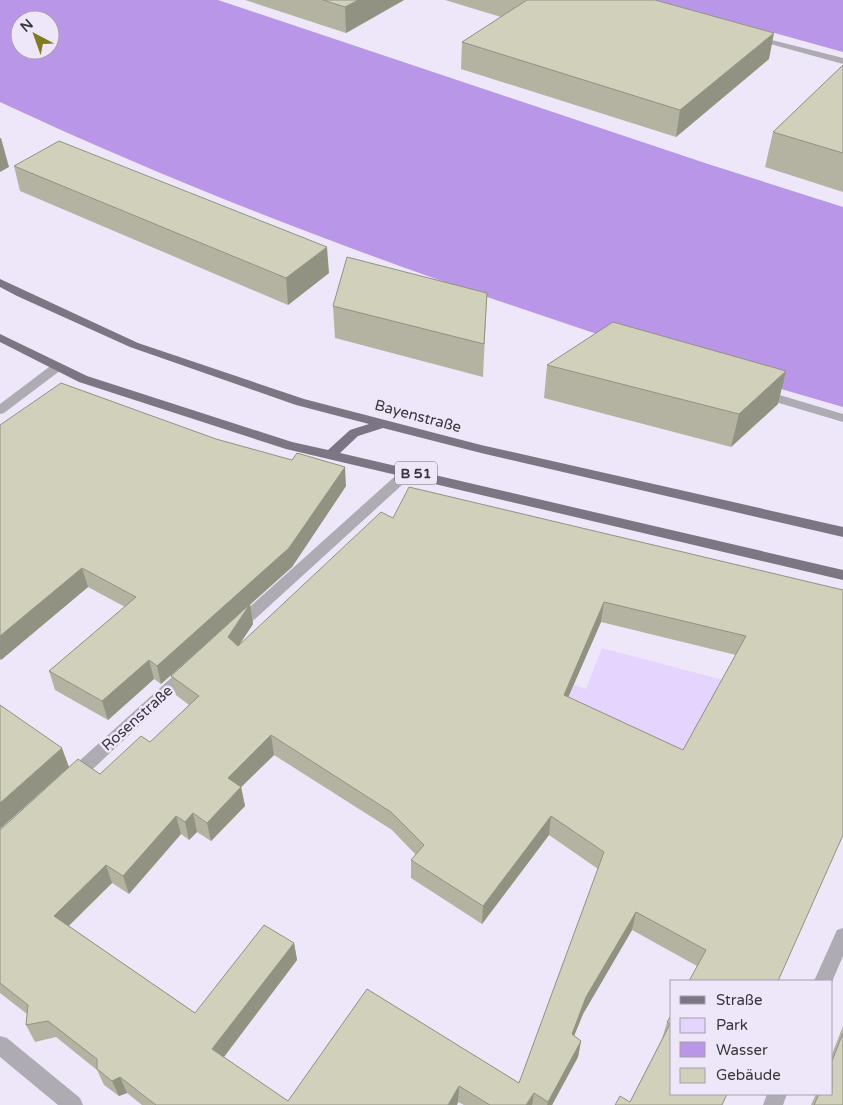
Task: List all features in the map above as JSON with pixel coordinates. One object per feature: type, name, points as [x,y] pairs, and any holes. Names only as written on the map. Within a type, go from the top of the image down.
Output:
[{"type":"main road","name":"Bayenstraße","points":[[0,282],[21,294],[126,341],[175,360],[300,402],[481,449],[843,532]]},
{"type":"main road","name":"B 51","points":[[0,338],[83,379],[290,446],[843,575]]},
{"type":"main road","points":[[330,455],[354,432],[382,423]]},
{"type":"street","points":[[749,35],[843,61]]},
{"type":"street","points":[[0,410],[57,367]]},
{"type":"street","points":[[748,389],[843,418]]},
{"type":"street","points":[[226,637],[408,472]]},
{"type":"street","name":"Rosenstraße","points":[[58,790],[197,664]]},
{"type":"street","points":[[824,980],[843,936]]},
{"type":"street","points":[[0,1045],[73,1105]]},
{"type":"green space","points":[[602,648],[727,681],[678,769],[561,714],[574,685],[586,689]]},
{"type":"water","points":[[0,0],[218,0],[708,164],[843,207],[843,407],[683,361],[438,280],[290,225],[72,135],[0,102]]},
{"type":"water","points":[[655,0],[843,0],[843,52]]},
{"type":"building","points":[[323,0],[358,0],[345,7]]},
{"type":"building","points":[[527,0],[655,0],[774,33],[680,110],[462,42]]},
{"type":"building","points":[[843,65],[843,153],[773,132]]},
{"type":"building","points":[[59,141],[327,247],[286,278],[14,166]]},
{"type":"building","points":[[347,257],[487,293],[484,344],[333,306]]},
{"type":"building","points":[[613,322],[786,371],[739,414],[547,365]]},
{"type":"building","points":[[61,383],[216,439],[292,460],[297,453],[345,467],[289,548],[157,666],[149,660],[102,701],[49,671],[136,597],[82,568],[0,636],[0,425]]},
{"type":"building","points":[[409,487],[843,590],[843,835],[778,980],[690,980],[706,950],[636,912],[586,997],[572,1034],[581,1041],[548,1102],[534,1093],[526,1105],[490,1105],[459,1086],[448,1105],[156,1105],[120,1077],[112,1081],[97,1069],[97,1059],[48,1021],[26,1025],[28,1005],[0,983],[0,830],[78,759],[100,774],[141,736],[150,742],[199,696],[171,676],[250,604],[228,637],[238,646],[381,512],[393,518]],"holes":[[[604,602],[746,636],[683,750],[564,695]],[[271,735],[391,812],[424,845],[411,860],[483,906],[551,816],[604,852],[519,1083],[367,989],[288,1101],[212,1049],[294,943],[264,925],[195,1013],[54,916],[106,865],[123,876],[176,816],[185,822],[193,813],[207,823],[241,787],[228,778]]]},
{"type":"building","points":[[0,705],[62,748],[0,803]]},
{"type":"building","points":[[670,1024],[670,1095],[727,1095],[722,1105],[615,1105],[620,1096],[630,1102]]},
{"type":"building","points":[[843,1033],[843,1105],[814,1105],[819,1095],[833,1095],[833,1058]]}]
